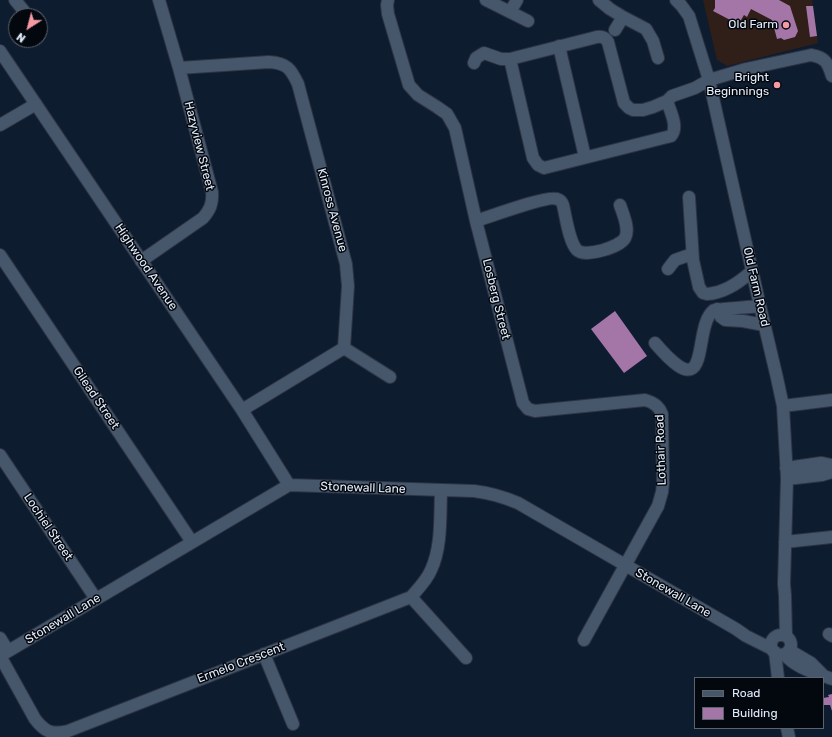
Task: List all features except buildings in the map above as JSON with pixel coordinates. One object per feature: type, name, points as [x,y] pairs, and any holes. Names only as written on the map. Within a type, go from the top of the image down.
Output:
[{"type":"street","points":[[15,0],[22,8]]},
{"type":"street","name":"Hazyview Street","points":[[141,261],[203,218],[210,208],[212,201],[212,192],[159,0]]},
{"type":"street","name":"Losberg Street","points":[[388,0],[388,14],[410,85],[418,96],[447,114],[453,124],[476,221],[522,400],[525,406],[528,409],[535,411],[638,400],[652,402]]},
{"type":"street","points":[[486,0],[528,21]]},
{"type":"street","points":[[510,12],[517,0]]},
{"type":"street","points":[[599,0],[610,9],[642,26],[649,32],[658,58]]},
{"type":"street","name":"Old Farm Road","points":[[681,2],[693,27],[708,80],[783,406],[786,474],[785,595],[779,636]]},
{"type":"street","points":[[615,30],[623,17]]},
{"type":"street","points":[[474,64],[476,58],[484,53],[501,59],[510,59],[596,37],[604,38],[608,42],[623,100],[627,106],[633,110],[643,110],[653,107],[667,101],[672,96],[695,88],[708,80],[811,55],[818,56],[827,63],[832,76]]},
{"type":"street","points":[[559,46],[585,157]]},
{"type":"street","name":"Highwood Avenue","points":[[0,51],[242,410],[289,485]]},
{"type":"street","points":[[510,59],[535,162],[541,167],[548,168],[585,157],[670,136],[674,132],[674,127],[667,101]]},
{"type":"street","name":"Kinross Avenue","points":[[179,68],[269,62],[282,64],[291,70],[298,84],[346,264],[348,286],[344,348]]},
{"type":"street","points":[[0,125],[36,104]]},
{"type":"street","points":[[689,197],[692,254],[698,284],[703,292],[711,294],[737,284],[752,271]]},
{"type":"street","points":[[476,221],[544,200],[556,198],[562,202],[575,246],[580,252],[588,254],[616,246],[625,238],[627,233],[625,219],[620,205]]},
{"type":"street","points":[[668,269],[675,260],[692,254]]},
{"type":"street","name":"Gilead Street","points":[[0,255],[192,542]]},
{"type":"street","points":[[737,284],[756,288]]},
{"type":"street","points":[[655,343],[670,361],[678,366],[691,369],[698,360],[707,323],[713,311],[717,309],[740,309],[760,306]]},
{"type":"street","points":[[717,309],[721,317],[725,320],[743,321],[764,325]]},
{"type":"street","points":[[242,410],[344,348],[390,377]]},
{"type":"street","points":[[783,406],[832,400]]},
{"type":"street","name":"Lothair Road","points":[[584,640],[658,506],[662,492],[662,414],[659,408],[652,402]]},
{"type":"street","name":"Lochiel Street","points":[[0,455],[96,599]]},
{"type":"street","points":[[786,474],[821,463],[832,465]]},
{"type":"street","points":[[786,474],[822,475],[832,472]]},
{"type":"street","name":"Stonewall Lane","points":[[3,654],[289,485],[487,492],[503,496],[518,503],[746,636],[780,652],[811,663],[827,677]]},
{"type":"street","name":"Ermelo Crescent","points":[[0,638],[3,654],[39,725],[53,733],[68,731],[411,597],[431,571],[437,554],[441,490]]},
{"type":"street","points":[[785,542],[832,537]]},
{"type":"street","points":[[411,597],[466,658]]},
{"type":"street","name":"Stonewall Lane","points":[[736,630],[779,636]]},
{"type":"street","points":[[778,677],[780,652],[791,644],[779,636],[772,642],[780,652],[783,677]]},
{"type":"street","points":[[264,654],[292,724]]},
{"type":"shaded area","points":[[703,0],[812,0],[818,43],[727,66],[717,60]]},
{"type":"place","name":"Old Farm","points":[[786,25]]},
{"type":"place","name":"Bright Beginnings","points":[[777,85]]}]
